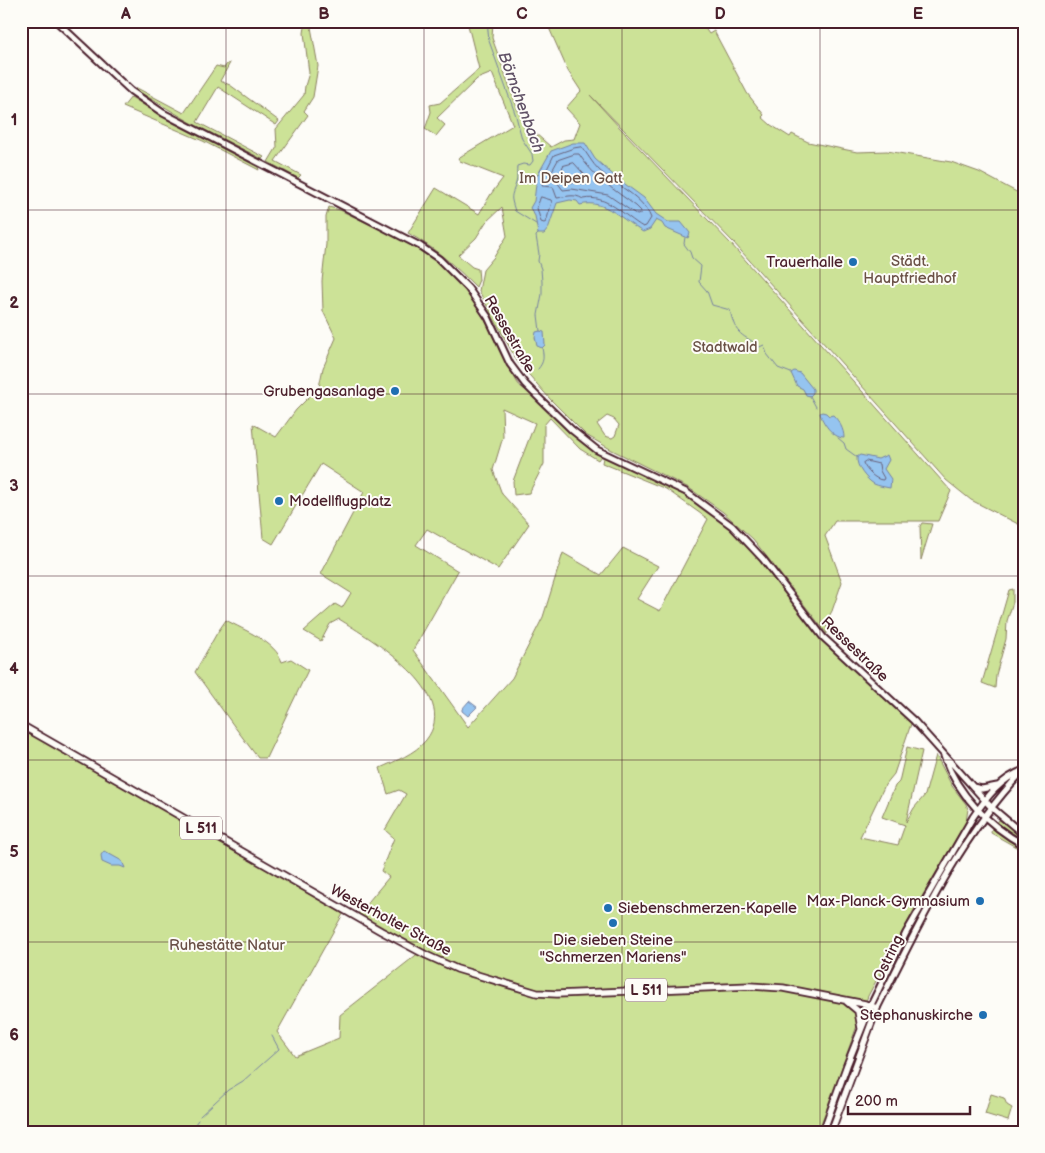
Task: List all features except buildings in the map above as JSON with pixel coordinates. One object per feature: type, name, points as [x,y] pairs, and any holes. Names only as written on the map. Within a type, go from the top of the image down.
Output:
[{"type":"main road","name":"Ressestraße","points":[[56,21],[124,85],[163,113],[413,242],[439,259],[457,275],[476,298],[488,317],[510,364],[525,384],[541,400],[572,430],[598,450],[686,492],[732,526],[763,559],[811,624],[823,637],[914,721],[991,808],[1024,835]]},
{"type":"main road","name":"Westerholter Straße","points":[[21,725],[382,931],[426,955],[457,969],[537,993],[557,994],[750,986],[783,988],[874,1007]]},
{"type":"main road","name":"Ressestraße","points":[[943,753],[948,768],[957,784],[978,810],[1000,830],[1024,845]]},
{"type":"main road","name":"Ostring","points":[[831,1132],[874,1007],[911,924],[984,800],[1014,774],[1024,770]]},
{"type":"main road","name":"Ostring","points":[[823,1132],[861,1030],[918,925],[951,867],[984,816],[1024,770]]},
{"type":"main road","points":[[973,786],[982,789],[1000,785]]},
{"type":"main road","points":[[845,1000],[858,1011],[861,1030]]},
{"type":"green space","points":[[306,21],[312,21],[311,27],[318,66],[313,97],[304,111],[308,115],[275,161],[301,175],[298,178],[268,162],[277,147],[276,129],[304,95],[309,73],[304,33]]},
{"type":"green space","points":[[467,21],[493,21],[492,38],[528,137],[535,133],[551,147],[564,140],[574,139],[580,123],[566,108],[581,91],[568,71],[546,21],[700,21],[709,34],[714,31],[747,93],[764,115],[762,117],[790,137],[792,134],[808,142],[857,152],[887,151],[951,162],[979,172],[1024,196],[1024,527],[971,500],[946,480],[733,242],[590,95],[731,244],[951,491],[938,521],[835,521],[825,536],[842,582],[827,620],[827,634],[753,539],[723,512],[689,488],[586,435],[550,399],[517,361],[479,291],[483,270],[507,236],[502,207],[486,222],[476,238],[458,255],[472,267],[478,269],[479,280],[476,287],[444,257],[408,233],[436,188],[479,214],[503,178],[460,161],[458,158],[513,125],[492,73],[477,79],[437,118],[445,125],[436,136],[425,129],[431,112],[430,105],[440,103],[479,69]],"holes":[[[607,416],[614,419],[619,425],[615,436],[612,438],[605,436],[597,424]]]},
{"type":"green space","points":[[230,63],[220,81],[230,85],[279,121],[276,125],[218,87],[197,122],[264,157],[262,159],[190,122],[136,90],[137,88],[184,113],[216,66],[224,68]]},
{"type":"green space","points":[[131,97],[173,123],[258,167],[259,170],[203,141],[123,107]]},
{"type":"green space","name":"Ruhestätte Natur","points":[[329,207],[340,210],[400,240],[442,267],[454,278],[477,308],[520,385],[531,393],[581,442],[601,456],[598,460],[580,449],[550,418],[544,425],[544,464],[529,493],[514,495],[513,481],[535,423],[502,408],[503,437],[493,470],[502,494],[529,524],[498,569],[427,529],[416,545],[458,571],[413,650],[468,727],[512,678],[543,617],[563,553],[601,575],[623,548],[658,566],[637,599],[660,611],[708,519],[666,489],[602,463],[603,457],[668,485],[711,513],[745,543],[826,644],[912,721],[894,774],[885,785],[860,837],[898,845],[905,825],[882,817],[895,786],[899,782],[907,747],[922,751],[906,822],[914,808],[925,795],[936,755],[952,786],[966,804],[968,809],[966,822],[914,910],[868,996],[818,1132],[21,1132],[21,726],[343,914],[277,1032],[295,1056],[339,1038],[340,1015],[420,952],[354,915],[359,913],[389,877],[381,871],[394,838],[385,830],[406,794],[399,790],[388,794],[380,768],[411,753],[426,740],[434,722],[433,704],[423,686],[408,669],[371,640],[339,619],[330,624],[321,641],[304,631],[335,604],[342,608],[351,593],[321,574],[364,492],[321,464],[273,544],[263,538],[253,424],[276,437],[296,410],[319,387],[323,368],[336,338],[323,311],[322,281],[326,244],[326,217]]},
{"type":"green space","points":[[922,523],[932,524],[921,560],[920,526]]},
{"type":"green space","points":[[1013,589],[1013,602],[1007,621],[1006,639],[996,675],[995,688],[982,683],[1009,590]]},
{"type":"green space","points":[[226,620],[266,642],[273,648],[282,662],[291,659],[308,670],[266,758],[258,758],[195,672]]},
{"type":"green space","points":[[999,820],[1024,837],[1024,843],[996,824]]},
{"type":"green space","points":[[992,827],[1023,851],[991,833]]},
{"type":"green space","points":[[991,1094],[1004,1098],[1007,1105],[1012,1108],[1008,1121],[985,1114]]},
{"type":"water","points":[[573,143],[585,143],[595,159],[644,198],[656,214],[668,222],[681,222],[690,233],[688,238],[665,228],[662,223],[656,220],[650,229],[643,232],[606,208],[598,205],[580,205],[577,201],[570,200],[557,203],[548,229],[544,234],[538,234],[535,216],[530,208],[534,201],[537,176],[551,151]]},
{"type":"water","points":[[536,332],[544,332],[545,345],[542,348],[537,346],[535,337]]},
{"type":"water","points":[[794,371],[800,373],[813,389],[813,393],[810,396],[806,395],[803,389],[797,386],[791,373]]},
{"type":"water","points":[[820,413],[835,417],[842,428],[844,438],[836,435],[829,429],[821,417]]},
{"type":"water","points":[[860,455],[878,459],[887,455],[889,460],[884,469],[891,479],[890,488],[874,484],[865,476],[857,461],[857,457]]},
{"type":"water","points":[[469,701],[477,707],[468,716],[462,709]]},
{"type":"water","points":[[104,851],[122,861],[125,868],[111,866],[102,862],[101,855]]},
{"type":"waterway","name":"Börnchenbach","points":[[487,21],[489,41],[516,116],[522,139],[532,154],[533,161],[530,165],[523,164],[517,166],[517,179],[512,194],[512,202],[515,211],[536,224]]},
{"type":"waterway","points":[[538,234],[536,236],[539,254],[538,261],[542,282],[538,315],[540,331]]},
{"type":"waterway","points":[[685,237],[684,244],[692,258],[701,266],[699,282],[707,291],[712,305],[730,310],[734,325],[739,332],[752,341],[753,345],[757,348],[764,345],[767,354],[778,368],[791,373]]},
{"type":"waterway","points":[[538,369],[543,359],[542,348]]},
{"type":"waterway","points":[[810,396],[816,407]]},
{"type":"waterway","points":[[838,438],[844,443],[846,449],[857,457]]},
{"type":"waterway","points":[[200,1116],[228,1090],[243,1081],[279,1049],[272,1036]]},
{"type":"waterway","points":[[189,1132],[198,1120]]},
{"type":"place","name":"Trauerhalle","points":[[853,262]]},
{"type":"place","name":"Grubengasanlage","points":[[395,391]]},
{"type":"place","name":"Modellflugplatz","points":[[279,501]]},
{"type":"place","name":"Max-Planck-Gymnasium","points":[[980,901]]},
{"type":"place","name":"Siebenschmerzen-Kapelle","points":[[608,908]]},
{"type":"place","name":"Die sieben Steine \"Schmerzen Mariens\"","points":[[613,923]]},
{"type":"place","name":"Stephanuskirche","points":[[983,1015]]},
{"type":"park label","name":"Im Deipen Gatt","points":[[571,178]]},
{"type":"park label","name":"Städt. Hauptfriedhof","points":[[910,270]]},
{"type":"park label","name":"Stadtwald","points":[[725,347]]}]
